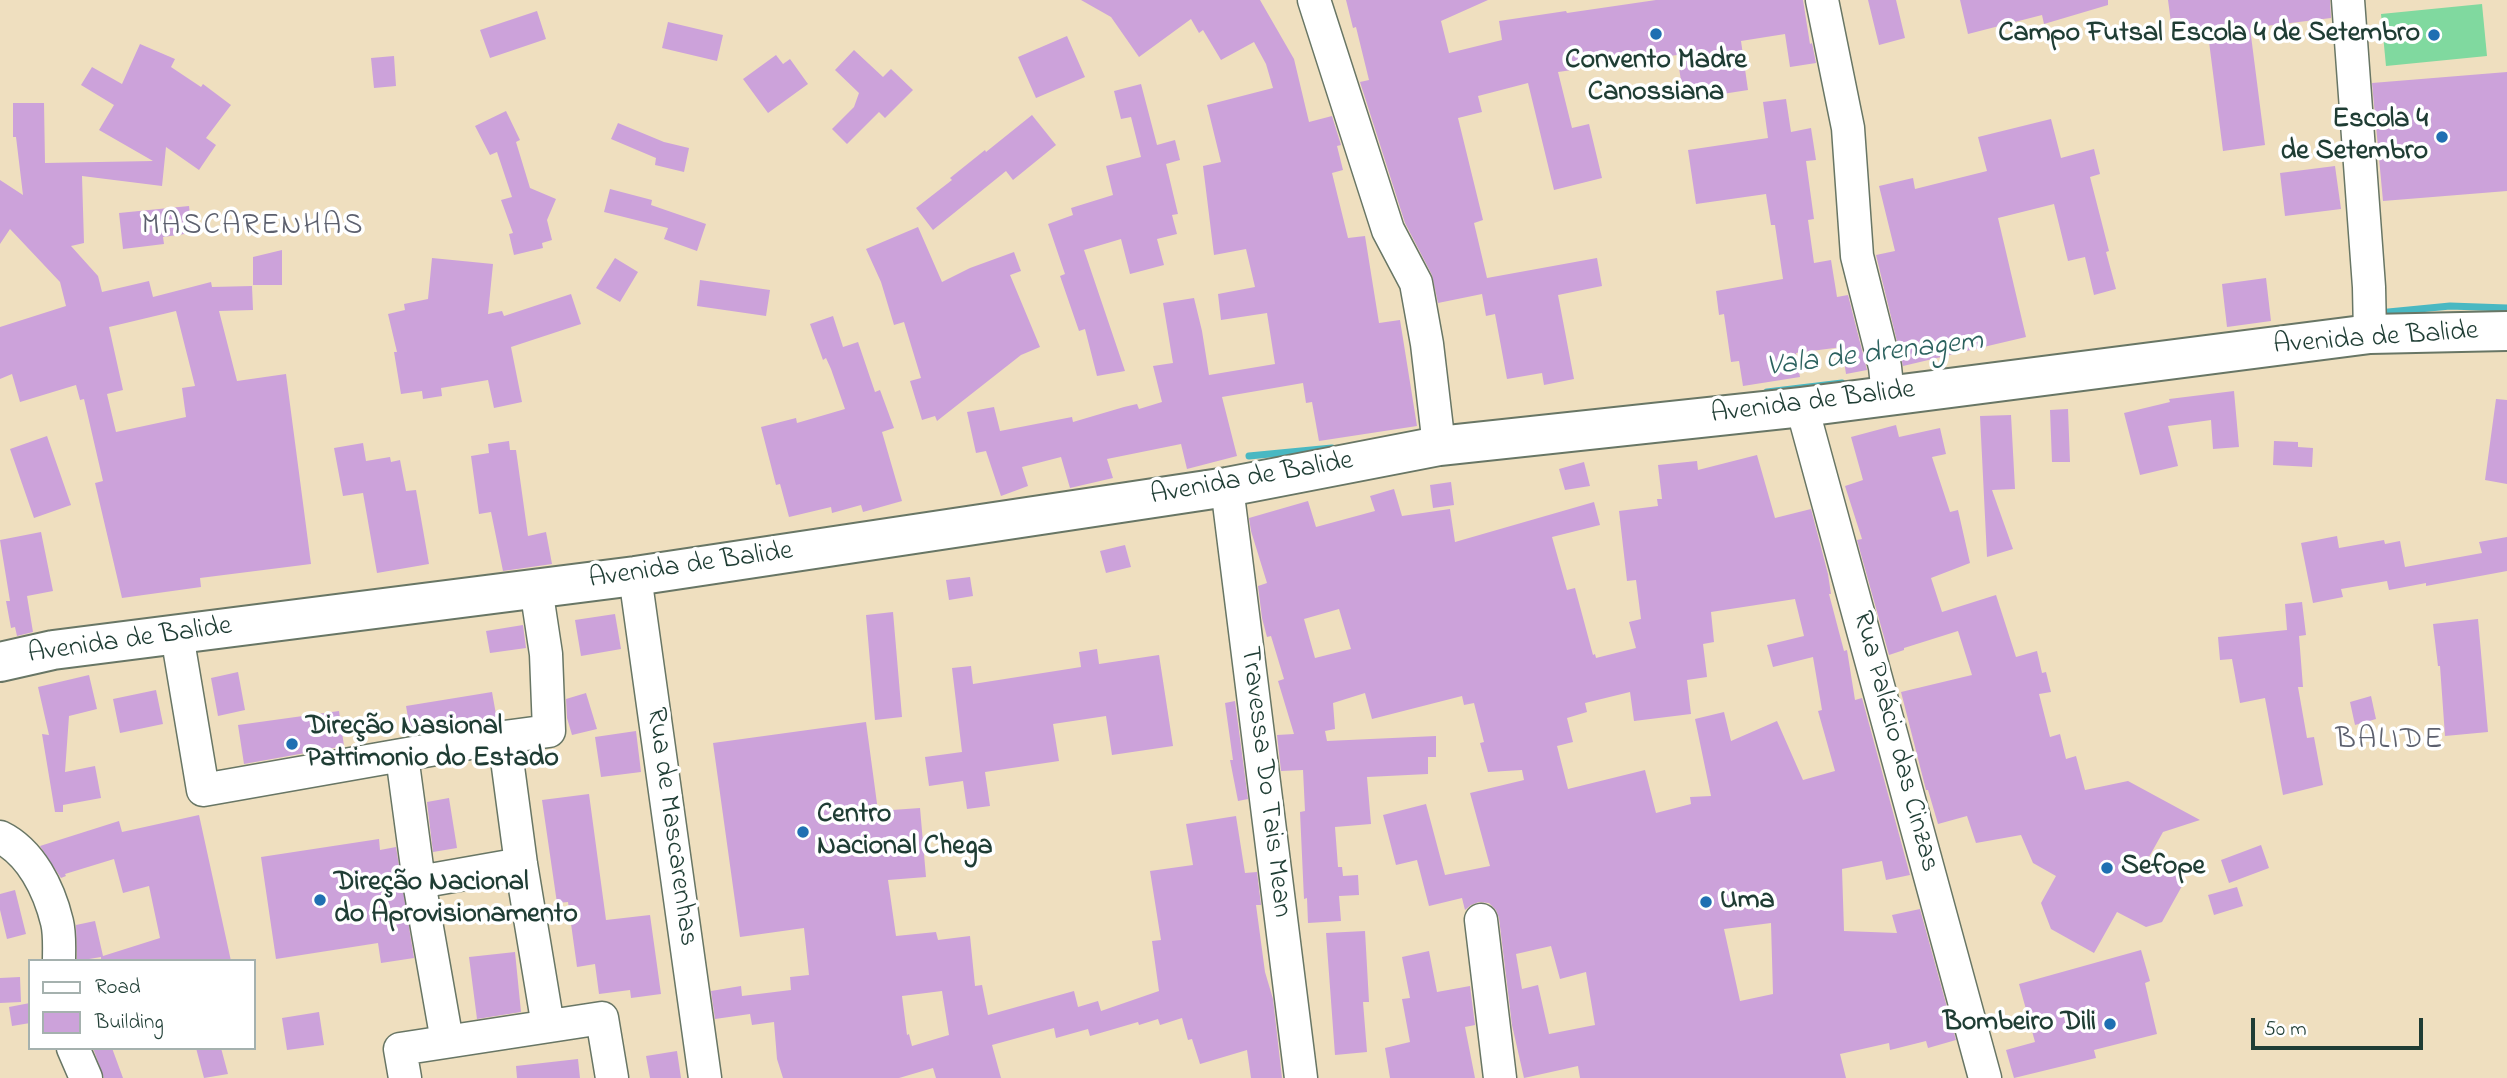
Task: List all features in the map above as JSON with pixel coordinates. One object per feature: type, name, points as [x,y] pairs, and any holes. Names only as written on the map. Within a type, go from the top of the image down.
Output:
[{"type":"main road","name":"Avenida de Balide","points":[[0,662],[52,650],[635,576],[1227,486],[1438,435],[1802,407],[1887,382],[2370,334],[2507,331]]},
{"type":"street","points":[[1314,0],[1388,230],[1416,282],[1438,435]]},
{"type":"street","points":[[1822,0],[1848,128],[1857,256],[1887,382]]},
{"type":"street","points":[[2348,0],[2370,287],[2370,334]]},
{"type":"street","name":"Rua Palácio das Cinzas","points":[[1802,407],[1985,1078]]},
{"type":"street","name":"Travessa Do Tais Mean","points":[[1227,486],[1301,1078]]},
{"type":"street","name":"Rua de Mascarenhas","points":[[635,576],[705,1078]]},
{"type":"street","points":[[177,635],[203,790],[549,731],[546,654],[536,588]]},
{"type":"street","points":[[504,737],[548,1026]]},
{"type":"street","points":[[402,756],[419,882],[447,1041]]},
{"type":"street","points":[[0,836],[13,843],[33,865],[44,887],[58,924],[59,959]]},
{"type":"street","points":[[419,882],[522,864]]},
{"type":"street","points":[[1481,919],[1500,1078]]},
{"type":"street","points":[[405,1078],[400,1049],[602,1018],[612,1078]]},
{"type":"street","points":[[74,1050],[86,1078]]},
{"type":"green space","name":"Campo Futsal Escola 4 de Setembro","points":[[2482,4],[2487,56],[2386,66],[2381,14]]},
{"type":"building","points":[[1081,0],[1260,0],[1294,59],[1309,122],[1332,116],[1341,145],[1337,146],[1343,170],[1332,173],[1348,238],[1365,236],[1379,323],[1400,320],[1417,426],[1319,441],[1312,402],[1306,403],[1303,383],[1222,397],[1237,456],[1187,469],[1181,444],[1107,459],[1113,478],[1070,488],[1061,457],[1022,467],[1028,486],[1001,496],[986,451],[976,453],[967,412],[994,407],[1000,431],[1072,417],[1073,422],[1137,404],[1139,409],[1162,402],[1153,366],[1173,363],[1163,303],[1194,298],[1209,375],[1275,364],[1267,313],[1221,320],[1218,294],[1255,287],[1246,249],[1214,255],[1203,166],[1221,162],[1207,105],[1273,88],[1266,64],[1254,42],[1221,60],[1203,30],[1199,33],[1191,19],[1139,57],[1111,17]]},
{"type":"building","points":[[1346,0],[1488,0],[1441,21],[1449,53],[1502,40],[1499,21],[1656,0],[1803,0],[1816,63],[1790,67],[1785,34],[1741,41],[1748,90],[1684,100],[1677,55],[1558,72],[1572,128],[1589,124],[1602,178],[1554,190],[1528,83],[1478,96],[1482,112],[1458,118],[1483,220],[1474,223],[1487,278],[1597,258],[1602,286],[1558,295],[1574,379],[1544,385],[1542,373],[1507,379],[1495,314],[1486,316],[1482,294],[1438,303],[1432,275],[1405,223],[1360,82],[1369,80],[1356,27],[1353,28]]},
{"type":"building","points":[[1868,0],[1896,0],[1905,38],[1879,45]]},
{"type":"building","points":[[1960,0],[2108,0],[2108,5],[2044,24],[2042,15],[1968,34]]},
{"type":"building","points":[[2168,0],[2330,0],[2331,18],[2250,28],[2265,145],[2223,151],[2208,34],[2173,38]]},
{"type":"building","points":[[537,11],[546,39],[490,58],[480,30]]},
{"type":"building","points":[[668,22],[723,35],[717,61],[662,48]]},
{"type":"building","points":[[1067,36],[1085,77],[1036,98],[1018,57]]},
{"type":"building","points":[[140,44],[175,59],[171,67],[201,87],[203,84],[231,105],[206,138],[216,145],[199,170],[166,147],[162,186],[82,176],[84,243],[71,246],[98,276],[102,292],[149,281],[153,297],[211,282],[212,287],[252,286],[253,310],[219,311],[237,381],[286,374],[311,564],[200,578],[201,587],[122,598],[95,483],[103,481],[84,399],[80,400],[76,385],[20,402],[12,374],[0,379],[0,327],[66,306],[60,282],[10,229],[0,244],[0,180],[23,195],[16,137],[13,137],[13,103],[44,103],[45,163],[153,161],[99,130],[114,105],[81,85],[92,67],[122,84]],"holes":[[[176,311],[195,386],[182,388],[186,417],[116,432],[107,394],[123,390],[109,327]]]},
{"type":"building","points":[[854,50],[883,77],[891,69],[913,90],[885,118],[879,112],[847,144],[832,129],[854,107],[859,93],[835,70]]},
{"type":"building","points":[[776,55],[783,64],[790,59],[808,84],[768,113],[743,79]]},
{"type":"building","points":[[394,56],[396,86],[374,88],[371,58]]},
{"type":"building","name":"Escola 4 de Setembro","points":[[2507,72],[2507,191],[2383,201],[2372,83]]},
{"type":"building","points":[[1141,84],[1157,145],[1175,140],[1180,160],[1166,164],[1178,214],[1172,215],[1177,234],[1157,239],[1164,265],[1130,274],[1121,239],[1084,250],[1125,371],[1097,376],[1085,329],[1079,331],[1060,276],[1065,274],[1048,224],[1073,215],[1071,208],[1113,195],[1106,166],[1141,157],[1131,117],[1121,119],[1114,91]]},
{"type":"building","points":[[1786,99],[1791,132],[1811,128],[1816,160],[1806,161],[1814,219],[1808,220],[1814,263],[1831,260],[1837,297],[1848,295],[1867,370],[1846,374],[1842,347],[1796,353],[1800,377],[1743,386],[1739,361],[1731,362],[1724,314],[1719,315],[1716,291],[1783,279],[1775,225],[1771,225],[1766,194],[1696,204],[1688,150],[1768,138],[1763,102]]},
{"type":"building","points":[[506,111],[520,140],[516,142],[530,188],[556,199],[547,220],[552,240],[542,243],[543,248],[514,255],[509,234],[513,233],[501,200],[512,197],[497,152],[490,155],[475,126]]},
{"type":"building","points":[[1032,115],[1056,145],[1013,180],[1006,171],[933,230],[916,208],[952,180],[950,178]]},
{"type":"building","points":[[2051,119],[2061,158],[2094,149],[2100,174],[2090,177],[2116,289],[2094,295],[2085,257],[2068,261],[2054,204],[1998,218],[2026,337],[1903,366],[1876,255],[1895,251],[1879,186],[1913,178],[1915,189],[1987,171],[1978,137]]},
{"type":"building","points":[[618,123],[664,142],[689,148],[684,172],[655,165],[656,158],[611,139]]},
{"type":"building","points":[[2335,166],[2341,209],[2285,216],[2280,173]]},
{"type":"building","points":[[610,189],[652,200],[651,205],[706,224],[697,251],[664,239],[668,228],[604,212]]},
{"type":"building","points":[[189,206],[192,233],[163,237],[164,244],[123,249],[119,213]]},
{"type":"building","points":[[918,227],[942,282],[970,268],[1014,252],[1021,271],[1010,275],[1040,347],[1021,355],[937,421],[935,416],[922,420],[910,381],[921,378],[904,322],[894,325],[881,282],[866,249]]},
{"type":"building","points":[[282,250],[282,285],[253,285],[253,257]]},
{"type":"building","points":[[432,258],[493,264],[488,314],[502,311],[504,316],[571,294],[581,324],[511,347],[522,402],[494,408],[488,380],[441,388],[442,396],[423,399],[422,391],[401,394],[394,352],[397,352],[388,314],[405,310],[404,304],[428,299]]},
{"type":"building","points":[[615,258],[638,272],[620,302],[596,288]]},
{"type":"building","points":[[2266,278],[2271,321],[2227,327],[2222,284]]},
{"type":"building","points":[[700,280],[770,290],[766,316],[697,306]]},
{"type":"building","points":[[833,316],[843,347],[858,342],[875,392],[880,390],[894,428],[882,432],[902,501],[863,512],[861,505],[832,513],[831,507],[789,517],[780,484],[776,485],[761,427],[796,418],[797,423],[845,409],[831,369],[826,358],[823,360],[810,324]]},
{"type":"building","points":[[2234,391],[2239,447],[2213,449],[2211,420],[2168,426],[2178,466],[2140,475],[2124,413],[2170,402],[2169,399]]},
{"type":"building","points":[[2496,399],[2507,400],[2507,484],[2485,480]]},
{"type":"building","points":[[2068,409],[2070,462],[2052,462],[2050,410]]},
{"type":"building","points":[[2011,415],[2015,489],[1992,490],[2013,549],[1987,557],[1980,416]]},
{"type":"building","points":[[1896,425],[1899,437],[1940,428],[1946,454],[1932,457],[1950,512],[1958,510],[1970,563],[1931,578],[1942,612],[1996,595],[2016,657],[2037,651],[2042,673],[2046,672],[2051,692],[2039,694],[2050,737],[2060,734],[2066,759],[2076,756],[2085,790],[2128,781],[2200,820],[2163,832],[2149,857],[2181,874],[2182,886],[2162,922],[2146,927],[2117,912],[2094,953],[2051,929],[2041,903],[2056,876],[2033,863],[2021,835],[1976,843],[1967,816],[1938,824],[1926,790],[1901,692],[1972,675],[1958,631],[1889,655],[1857,540],[1862,539],[1845,486],[1863,480],[1851,437]]},
{"type":"building","points":[[47,436],[71,505],[34,518],[10,449]]},
{"type":"building","points":[[509,441],[510,450],[516,450],[528,536],[546,532],[552,564],[503,571],[491,512],[479,514],[471,456],[489,453],[488,444]]},
{"type":"building","points":[[2274,441],[2298,442],[2298,447],[2313,448],[2312,467],[2273,465]]},
{"type":"building","points":[[363,443],[366,461],[390,457],[391,462],[400,460],[406,491],[416,490],[429,564],[377,573],[363,493],[343,496],[334,448]]},
{"type":"building","points":[[1757,455],[1775,518],[1811,509],[1828,574],[1829,594],[1844,651],[1847,650],[1855,700],[1862,698],[1910,875],[1886,880],[1882,861],[1842,869],[1844,931],[1897,933],[1892,915],[1920,909],[1956,1040],[1928,1048],[1926,1041],[1890,1050],[1889,1043],[1840,1054],[1846,1078],[1580,1078],[1578,1066],[1524,1078],[1512,1025],[1496,910],[1489,903],[1479,902],[1465,910],[1462,898],[1429,906],[1417,860],[1396,865],[1383,815],[1426,804],[1445,875],[1490,866],[1470,793],[1524,780],[1522,770],[1488,772],[1474,703],[1464,705],[1462,696],[1372,719],[1365,693],[1333,703],[1335,729],[1325,731],[1327,741],[1436,736],[1436,757],[1428,757],[1428,774],[1367,777],[1371,824],[1335,827],[1338,867],[1342,867],[1343,876],[1358,875],[1359,895],[1339,896],[1341,921],[1308,923],[1307,898],[1304,899],[1300,812],[1305,811],[1303,770],[1281,771],[1277,735],[1294,734],[1278,681],[1284,679],[1271,636],[1267,637],[1262,618],[1258,586],[1267,583],[1249,518],[1308,501],[1316,527],[1375,511],[1370,496],[1394,489],[1402,516],[1450,509],[1455,542],[1594,502],[1600,525],[1552,537],[1567,590],[1575,588],[1596,658],[1636,648],[1629,622],[1641,619],[1636,580],[1627,581],[1619,511],[1658,506],[1657,499],[1662,499],[1658,465],[1697,461],[1698,470]],"holes":[[[1795,599],[1804,636],[1767,645],[1773,667],[1813,657],[1822,710],[1818,711],[1835,771],[1803,780],[1777,721],[1731,741],[1724,712],[1695,719],[1711,796],[1690,797],[1691,804],[1656,813],[1645,770],[1568,789],[1557,746],[1573,742],[1567,718],[1587,712],[1585,703],[1630,692],[1634,721],[1691,714],[1687,680],[1707,677],[1703,644],[1714,642],[1711,612]],[[1339,609],[1351,649],[1315,658],[1304,619]],[[1771,923],[1773,994],[1740,1001],[1724,929]],[[1551,946],[1560,979],[1586,972],[1595,1025],[1549,1034],[1538,985],[1522,989],[1516,954]]]},
{"type":"building","points":[[1584,462],[1590,486],[1565,490],[1559,469]]},
{"type":"building","points":[[1451,482],[1454,505],[1433,508],[1430,485]]},
{"type":"building","points":[[41,532],[53,591],[27,596],[33,632],[17,636],[15,627],[11,628],[6,601],[10,601],[0,540]]},
{"type":"building","points":[[2337,536],[2339,548],[2384,540],[2385,544],[2400,541],[2405,567],[2482,553],[2479,542],[2507,537],[2507,571],[2389,590],[2387,581],[2341,589],[2343,597],[2313,603],[2301,543]]},
{"type":"building","points":[[1125,545],[1131,567],[1106,573],[1100,551]]},
{"type":"building","points":[[970,577],[973,596],[949,600],[946,580]]},
{"type":"building","points":[[2302,602],[2306,635],[2299,636],[2303,687],[2298,687],[2307,738],[2314,737],[2323,785],[2283,795],[2265,698],[2240,703],[2232,659],[2220,660],[2218,637],[2287,630],[2285,604]]},
{"type":"building","points":[[893,612],[902,717],[875,720],[866,615]]},
{"type":"building","points":[[615,614],[621,649],[581,656],[575,620]]},
{"type":"building","points":[[2478,619],[2488,732],[2445,736],[2440,666],[2433,624]]},
{"type":"building","points":[[523,625],[526,648],[490,653],[486,631]]},
{"type":"building","points":[[1097,649],[1099,664],[1159,655],[1173,746],[1112,755],[1106,716],[1053,724],[1059,761],[985,772],[990,806],[967,809],[963,781],[929,786],[925,757],[962,752],[952,668],[971,666],[973,684],[1081,667],[1079,652]]},
{"type":"building","points":[[238,672],[245,710],[218,716],[211,678]]},
{"type":"building","points":[[89,675],[97,709],[69,716],[65,772],[95,766],[101,798],[63,805],[63,812],[55,812],[42,734],[49,735],[38,687]]},
{"type":"building","points":[[156,690],[163,724],[120,733],[113,699]]},
{"type":"building","points":[[492,692],[497,720],[411,735],[406,706]]},
{"type":"building","points":[[586,693],[597,729],[572,735],[567,718],[566,699]]},
{"type":"building","points":[[2371,696],[2376,719],[2355,725],[2350,702]]},
{"type":"building","points":[[1235,701],[1248,799],[1238,801],[1230,760],[1233,760],[1225,703]]},
{"type":"building","name":"Direção Nasional Patrimonio do Estado","points":[[339,711],[344,746],[244,764],[238,725]]},
{"type":"building","points":[[866,722],[878,811],[920,808],[926,877],[888,880],[896,936],[936,932],[938,940],[970,936],[975,986],[982,985],[988,1015],[1074,991],[1078,1007],[1098,1001],[1101,1011],[1159,991],[1152,941],[1161,940],[1150,871],[1193,865],[1186,824],[1236,816],[1245,873],[1257,872],[1261,905],[1256,905],[1265,972],[1273,999],[1282,1078],[1251,1078],[1247,1050],[1200,1064],[1192,1039],[1188,1040],[1182,1018],[1160,1025],[1158,1019],[1139,1025],[1138,1022],[1090,1036],[1088,1029],[1056,1038],[1054,1028],[992,1045],[1001,1078],[936,1078],[933,1068],[899,1078],[783,1078],[777,1059],[774,1022],[752,1025],[750,1014],[715,1019],[711,991],[741,986],[742,996],[791,990],[790,977],[809,975],[804,928],[740,937],[713,743]],"holes":[[[942,991],[949,1035],[912,1046],[909,1034],[907,1035],[902,996]]]},
{"type":"building","points":[[636,731],[641,772],[601,777],[595,737]]},
{"type":"building","points":[[589,794],[606,920],[650,915],[661,994],[631,998],[630,990],[599,994],[595,964],[577,967],[568,902],[557,903],[542,800]]},
{"type":"building","points":[[449,798],[457,848],[433,852],[427,802]]},
{"type":"building","points":[[199,815],[231,959],[77,959],[76,925],[95,921],[103,956],[160,938],[149,886],[123,893],[114,859],[65,874],[66,876],[61,878],[40,846],[119,821],[122,832]]},
{"type":"building","name":"Direção Nacional do Aprovisionamento","points":[[379,839],[380,850],[396,847],[414,958],[381,963],[378,943],[276,959],[261,857]]},
{"type":"building","points":[[2261,845],[2269,868],[2229,883],[2221,860]]},
{"type":"building","points":[[2237,887],[2243,906],[2214,915],[2208,895]]},
{"type":"building","points":[[15,890],[26,934],[7,939],[0,910],[0,894]]},
{"type":"building","points":[[1365,931],[1369,1002],[1363,1002],[1367,1052],[1335,1055],[1326,933]]},
{"type":"building","points":[[2141,950],[2150,981],[2145,983],[2157,1034],[2094,1050],[2096,1058],[2014,1078],[2006,1050],[2035,1042],[2019,984]]},
{"type":"building","points":[[1429,951],[1437,992],[1470,986],[1475,1025],[1465,1027],[1475,1078],[1390,1078],[1385,1048],[1410,1042],[1402,999],[1410,998],[1402,957]]},
{"type":"building","points":[[515,952],[521,1012],[477,1019],[469,957]]},
{"type":"building","points":[[20,977],[21,1002],[0,1003],[0,978]]},
{"type":"building","points":[[28,1003],[28,1023],[12,1026],[9,1007]]},
{"type":"building","points":[[319,1012],[324,1045],[287,1050],[282,1018]]},
{"type":"building","points":[[94,1050],[113,1050],[123,1078],[104,1078]]},
{"type":"building","points":[[197,1050],[222,1050],[228,1074],[204,1078]]},
{"type":"building","points":[[677,1051],[681,1078],[650,1078],[646,1056]]},
{"type":"building","points":[[578,1059],[580,1078],[517,1078],[516,1066]]},
{"type":"waterway","name":"Vala de drenagem","points":[[2378,313],[2450,306],[2507,308]]},
{"type":"waterway","name":"Vala de drenagem","points":[[1767,392],[1842,383]]},
{"type":"waterway","name":"Vala de drenagem","points":[[1249,456],[1332,448]]},
{"type":"place","name":"Convento Madre Canossiana","points":[[1656,34]]},
{"type":"place","name":"Campo Futsal Escola 4 de Setembro","points":[[2434,35]]},
{"type":"place","name":"Escola 4 de Setembro","points":[[2442,137]]},
{"type":"place","name":"Direção Nasional Patrimonio do Estado","points":[[292,744]]},
{"type":"place","name":"Centro Nacional Chega","points":[[803,832]]},
{"type":"place","name":"Sefope","points":[[2107,868]]},
{"type":"place","name":"Direção Nacional do Aprovisionamento","points":[[320,900]]},
{"type":"place","name":"Uma","points":[[1706,902]]},
{"type":"place","name":"Bombeiro Dili","points":[[2110,1024]]},
{"type":"district","name":"MASCARENHAS","points":[[253,228]]},
{"type":"district","name":"BALIDE","points":[[2390,742]]}]
